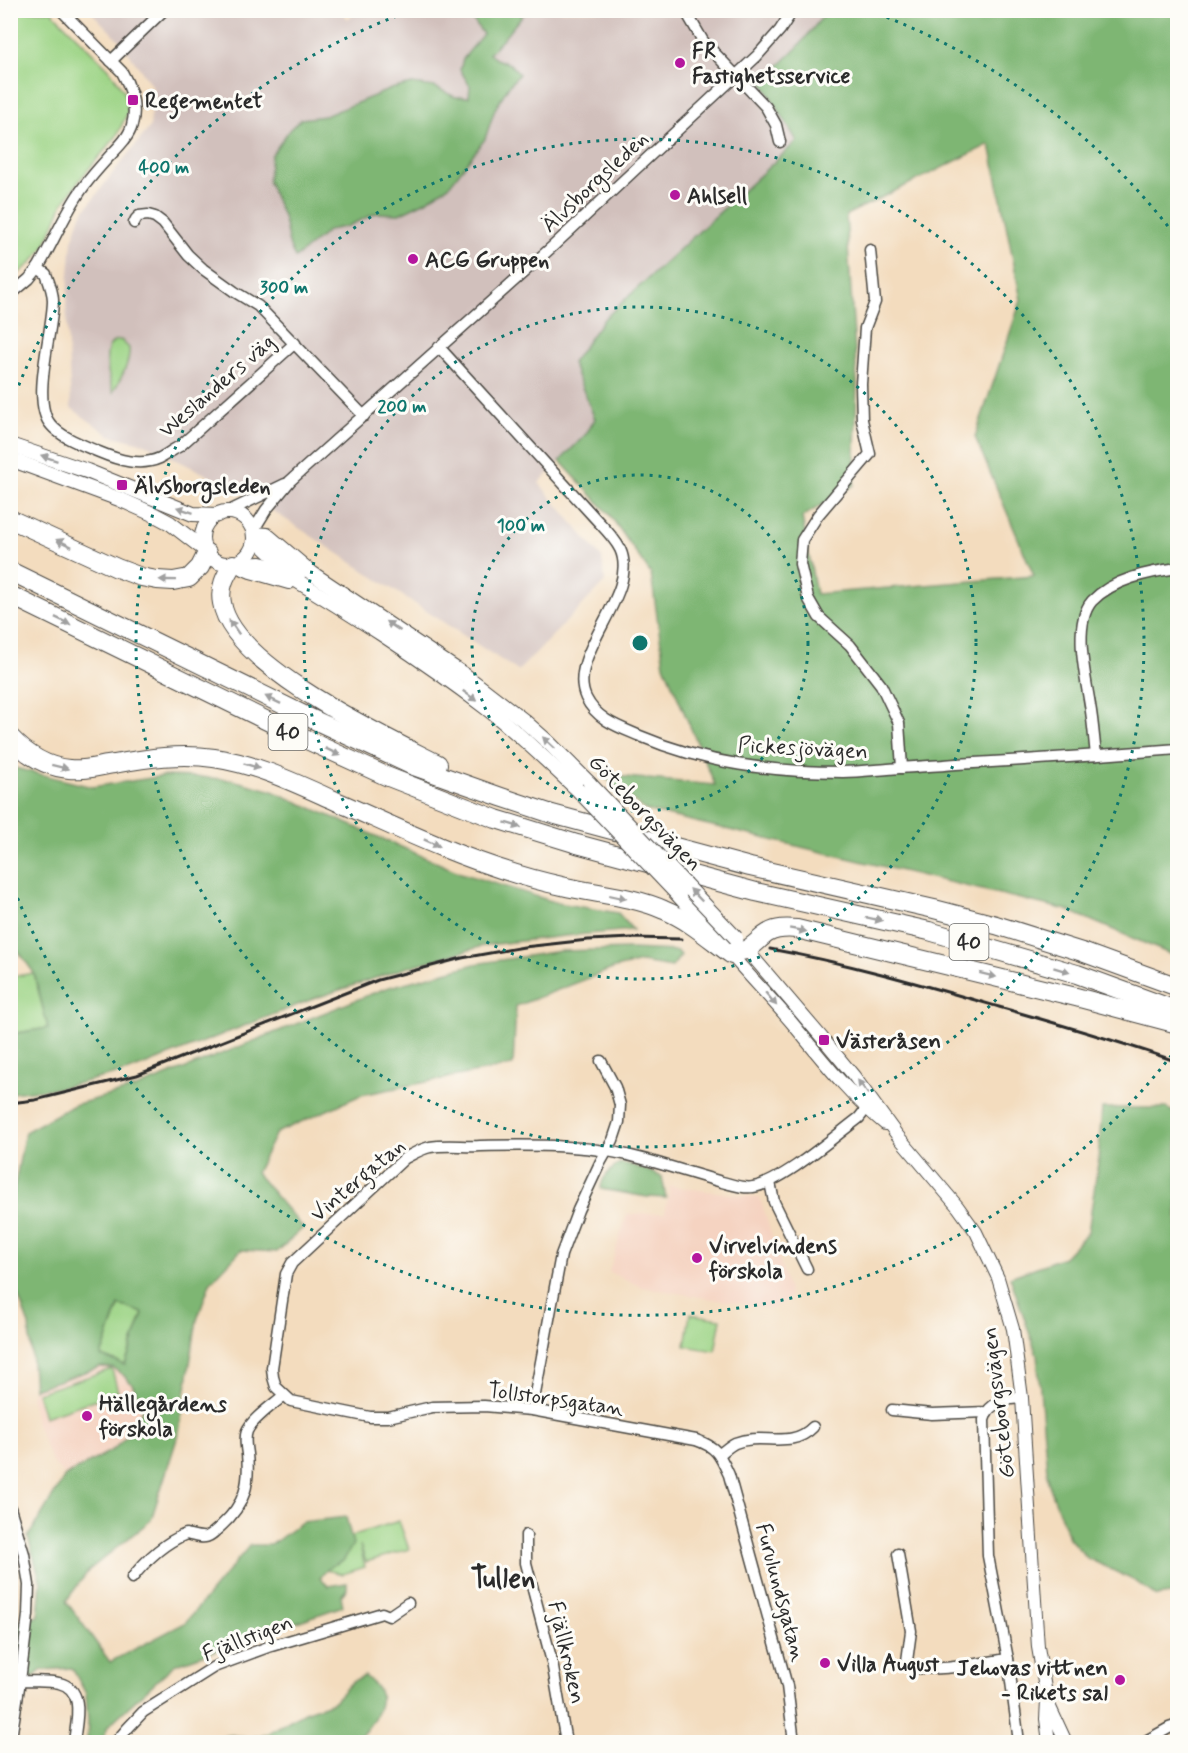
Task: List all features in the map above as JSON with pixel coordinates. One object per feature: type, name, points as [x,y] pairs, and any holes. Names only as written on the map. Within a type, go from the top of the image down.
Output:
[{"type":"highway","points":[[10,519],[117,568],[157,580],[173,581],[189,578],[200,567],[206,552]]},
{"type":"highway","points":[[235,564],[225,576],[223,583],[221,601],[223,609],[236,631],[265,661],[330,708],[501,797]]},
{"type":"highway","name":"40","points":[[10,571],[411,765],[552,814],[750,867],[996,925],[1082,952],[1178,987]]},
{"type":"highway","name":"40","points":[[10,595],[296,735],[386,776],[496,819],[576,844],[756,892],[928,931],[1077,975],[1178,1011]]},
{"type":"highway","points":[[10,737],[35,758],[68,769],[83,770],[178,756],[211,757],[245,764],[278,775],[442,847],[510,872],[663,909],[738,947],[741,952],[717,937]]},
{"type":"highway","points":[[738,947],[785,927],[797,929],[1178,1024]]},
{"type":"main road","name":"Göteborgsvägen","points":[[10,445],[87,471],[193,514],[233,513],[242,516],[250,523],[265,549],[309,580],[426,648],[489,693],[549,743],[583,787],[717,937]]},
{"type":"main road","name":"Göteborgsvägen","points":[[10,459],[155,515],[170,523],[216,562],[235,564],[251,571],[309,580]]},
{"type":"main road","points":[[206,552],[202,539],[204,529],[209,520],[222,514]]},
{"type":"main road","points":[[235,564],[244,559],[252,550],[254,533]]},
{"type":"main road","name":"Göteborgsvägen","points":[[583,787],[738,947]]},
{"type":"street","points":[[10,295],[38,268],[79,194],[122,143],[133,125],[133,100],[122,72],[61,10]]},
{"type":"street","points":[[111,61],[164,10]]},
{"type":"street","points":[[685,10],[704,41],[766,107],[776,125],[780,142]]},
{"type":"street","name":"Älvsborgsleden","points":[[254,533],[266,510],[290,481],[552,247],[736,76],[780,30],[793,10]]},
{"type":"street","points":[[134,223],[139,216],[154,217],[163,223],[188,255],[203,269],[258,306],[295,342],[364,417]]},
{"type":"street","points":[[870,250],[875,302],[865,328],[861,384],[862,420],[870,454],[818,516],[802,540],[800,564],[808,598],[819,617],[850,645],[881,685],[899,723],[902,768]]},
{"type":"street","name":"Weslanders väg","points":[[38,268],[46,274],[53,298],[50,336],[41,392],[47,420],[52,427],[66,436],[117,459],[138,462],[159,458],[180,446],[295,342]]},
{"type":"street","name":"Pickesjövägen","points":[[439,347],[588,510],[621,550],[624,568],[621,586],[586,660],[583,674],[582,686],[585,697],[600,717],[681,751],[729,763],[767,769],[845,772],[1178,749]]},
{"type":"street","name":"Älvsborgsleden","points":[[222,514],[290,481]]},
{"type":"street","points":[[1096,755],[1081,648],[1084,616],[1092,602],[1112,587],[1142,575],[1178,568]]},
{"type":"street","name":"Göteborgsvägen","points":[[738,947],[756,981],[830,1071],[866,1109],[897,1135]]},
{"type":"street","name":"Göteborgsvägen","points":[[738,947],[854,1076],[897,1135],[940,1184],[976,1232],[998,1278],[1012,1329],[1022,1398],[1038,1647],[1047,1701],[1046,1719],[1049,1743]]},
{"type":"street","points":[[532,1410],[561,1256],[578,1210],[613,1140],[619,1122],[620,1105],[615,1087],[601,1061]]},
{"type":"street","name":"Vintergatan","points":[[283,1396],[276,1387],[272,1368],[286,1274],[292,1263],[405,1158],[417,1151],[430,1147],[571,1147],[607,1150],[752,1187],[770,1182],[829,1141],[859,1118],[866,1109]]},
{"type":"street","points":[[770,1182],[774,1202],[807,1269]]},
{"type":"street","points":[[132,1578],[145,1562],[170,1543],[186,1534],[205,1538],[236,1512],[243,1497],[248,1475],[245,1441],[247,1431],[251,1424],[283,1396]]},
{"type":"street","name":"Tollstorpsgatan","points":[[283,1396],[291,1401],[307,1405],[379,1419],[432,1407],[484,1406],[532,1410],[696,1440],[713,1447],[720,1454]]},
{"type":"street","points":[[1019,1743],[1008,1659],[988,1556],[984,1419],[987,1412],[997,1402],[1022,1398]]},
{"type":"street","points":[[892,1410],[932,1414],[987,1412]]},
{"type":"street","points":[[720,1454],[738,1442],[796,1439],[813,1427]]},
{"type":"street","name":"Furulundsgatan","points":[[720,1454],[729,1474],[787,1686],[794,1743]]},
{"type":"street","points":[[10,1508],[24,1554],[29,1585],[28,1616],[10,1743]]},
{"type":"street","name":"Fjällkroken","points":[[526,1536],[526,1563],[552,1662],[566,1743]]},
{"type":"street","points":[[898,1554],[911,1631],[908,1660],[911,1666],[941,1667],[1008,1659]]},
{"type":"street","name":"Fjällstigen","points":[[116,1743],[143,1712],[214,1667],[268,1647],[370,1616],[382,1613],[389,1616],[408,1603]]},
{"type":"street","points":[[20,1681],[60,1683],[73,1692],[78,1708],[74,1743]]},
{"type":"street","name":"Göteborgsvägen","points":[[1047,1701],[1066,1743]]},
{"type":"street","points":[[1144,1743],[1178,1725]]},
{"type":"shaded area","points":[[340,10],[348,19],[357,11],[397,11],[399,15],[410,19],[419,11],[467,11],[483,34],[463,59],[460,69],[470,86],[469,98],[455,97],[435,87],[413,84],[391,89],[325,116],[301,119],[268,181],[284,219],[289,244],[295,258],[329,230],[348,226],[376,213],[399,214],[485,139],[495,109],[519,74],[510,64],[489,54],[526,11],[827,11],[798,47],[762,82],[798,141],[603,320],[572,363],[595,419],[586,434],[539,483],[602,558],[605,582],[518,671],[253,498],[145,444],[109,435],[71,408],[66,305],[72,241],[81,215],[150,127],[153,87],[120,41],[90,11]]},
{"type":"shaded area","name":"Virvelvindens förskola","points":[[670,1186],[760,1198],[791,1297],[772,1309],[641,1287],[609,1272],[627,1214],[665,1213]]},
{"type":"shaded area","name":"Hällegårdens förskola","points":[[100,1367],[113,1368],[132,1383],[144,1408],[132,1430],[114,1449],[65,1476],[52,1462],[36,1424],[31,1396],[34,1389]]},
{"type":"green space","points":[[11,11],[51,11],[109,69],[124,91],[128,112],[116,137],[63,203],[45,246],[32,262],[11,280]]},
{"type":"green space","points":[[467,11],[526,11],[489,54],[510,64],[519,74],[495,109],[485,139],[449,186],[426,201],[399,214],[376,213],[348,226],[329,230],[295,258],[289,244],[284,219],[268,181],[271,156],[290,129],[301,119],[325,116],[391,89],[412,84],[435,87],[455,97],[469,97],[470,86],[460,70],[463,59],[483,34]]},
{"type":"green space","points":[[827,11],[1177,11],[1177,957],[1067,910],[645,810],[602,775],[715,785],[664,665],[651,574],[609,514],[560,461],[586,434],[595,419],[572,363],[603,320],[797,141],[762,82],[798,47]],"holes":[[[990,144],[1021,300],[975,437],[1034,576],[816,594],[802,517],[854,485],[857,382],[846,215]]]},
{"type":"green space","points":[[121,340],[129,348],[128,360],[113,392],[107,353],[109,346]]},
{"type":"green space","points":[[11,767],[92,787],[164,776],[232,780],[270,790],[461,873],[558,903],[618,913],[633,930],[487,945],[408,967],[313,999],[129,1071],[59,1088],[11,1093],[11,1034],[48,1028],[34,973],[11,941]]},
{"type":"green space","points":[[631,949],[677,951],[681,955],[672,967],[641,962],[615,968],[516,1006],[513,1065],[361,1095],[276,1133],[256,1173],[303,1228],[277,1252],[241,1250],[210,1283],[197,1320],[179,1432],[151,1520],[89,1570],[66,1601],[110,1662],[185,1623],[250,1545],[271,1545],[302,1522],[346,1517],[353,1544],[344,1560],[331,1566],[320,1577],[328,1586],[347,1583],[347,1589],[341,1596],[343,1606],[174,1665],[108,1726],[102,1742],[87,1742],[86,1694],[72,1668],[42,1670],[11,1695],[11,1625],[38,1616],[41,1583],[28,1537],[65,1476],[114,1449],[132,1430],[143,1408],[132,1384],[113,1368],[100,1367],[34,1389],[29,1325],[11,1276],[11,1205],[25,1132],[74,1105],[136,1088],[386,988],[475,964],[560,951]],"holes":[[[119,1305],[143,1313],[125,1365],[101,1356]]]},
{"type":"green space","points":[[34,973],[48,1028],[11,1034],[11,977]]},
{"type":"green space","points":[[1102,1108],[1166,1108],[1177,1114],[1177,1593],[1156,1596],[1135,1581],[1087,1558],[1069,1538],[1048,1482],[1037,1355],[1010,1277],[1064,1257],[1088,1232],[1098,1163]]},
{"type":"green space","points":[[620,1163],[641,1168],[662,1177],[666,1198],[601,1189],[605,1177]]},
{"type":"green space","points":[[120,1304],[143,1313],[125,1365],[101,1356]]},
{"type":"green space","points":[[690,1314],[721,1319],[715,1351],[685,1346]]},
{"type":"green space","points":[[112,1369],[118,1392],[44,1417],[37,1393]]},
{"type":"green space","points":[[399,1521],[409,1549],[366,1562],[360,1545],[365,1567],[343,1574],[313,1567],[330,1546],[357,1534]]},
{"type":"green space","points":[[365,1676],[379,1691],[380,1704],[374,1719],[354,1742],[218,1742],[223,1736],[246,1738],[265,1735],[304,1712],[333,1702],[353,1681]]},
{"type":"railway","points":[[10,1103],[35,1100],[137,1075],[378,980],[462,958],[524,947],[588,940],[681,939]]},
{"type":"railway","points":[[770,949],[914,983],[1089,1033],[1178,1062]]},
{"type":"place","name":"FR Fastighetsservice","points":[[680,63]]},
{"type":"place","name":"Regementet","points":[[133,100]]},
{"type":"place","name":"Ahlsell","points":[[675,195]]},
{"type":"place","name":"ACG Gruppen","points":[[413,259]]},
{"type":"place","name":"Älvsborgsleden","points":[[122,485]]},
{"type":"place","name":"Västeråsen","points":[[824,1040]]},
{"type":"place","name":"Virvelvindens förskola","points":[[697,1258]]},
{"type":"place","name":"Hällegårdens förskola","points":[[87,1416]]},
{"type":"place","name":"Villa August","points":[[825,1663]]},
{"type":"place","name":"Jehovas vittnen - Rikets sal","points":[[1120,1680]]},
{"type":"district","name":"Tullen","points":[[503,1577]]}]
